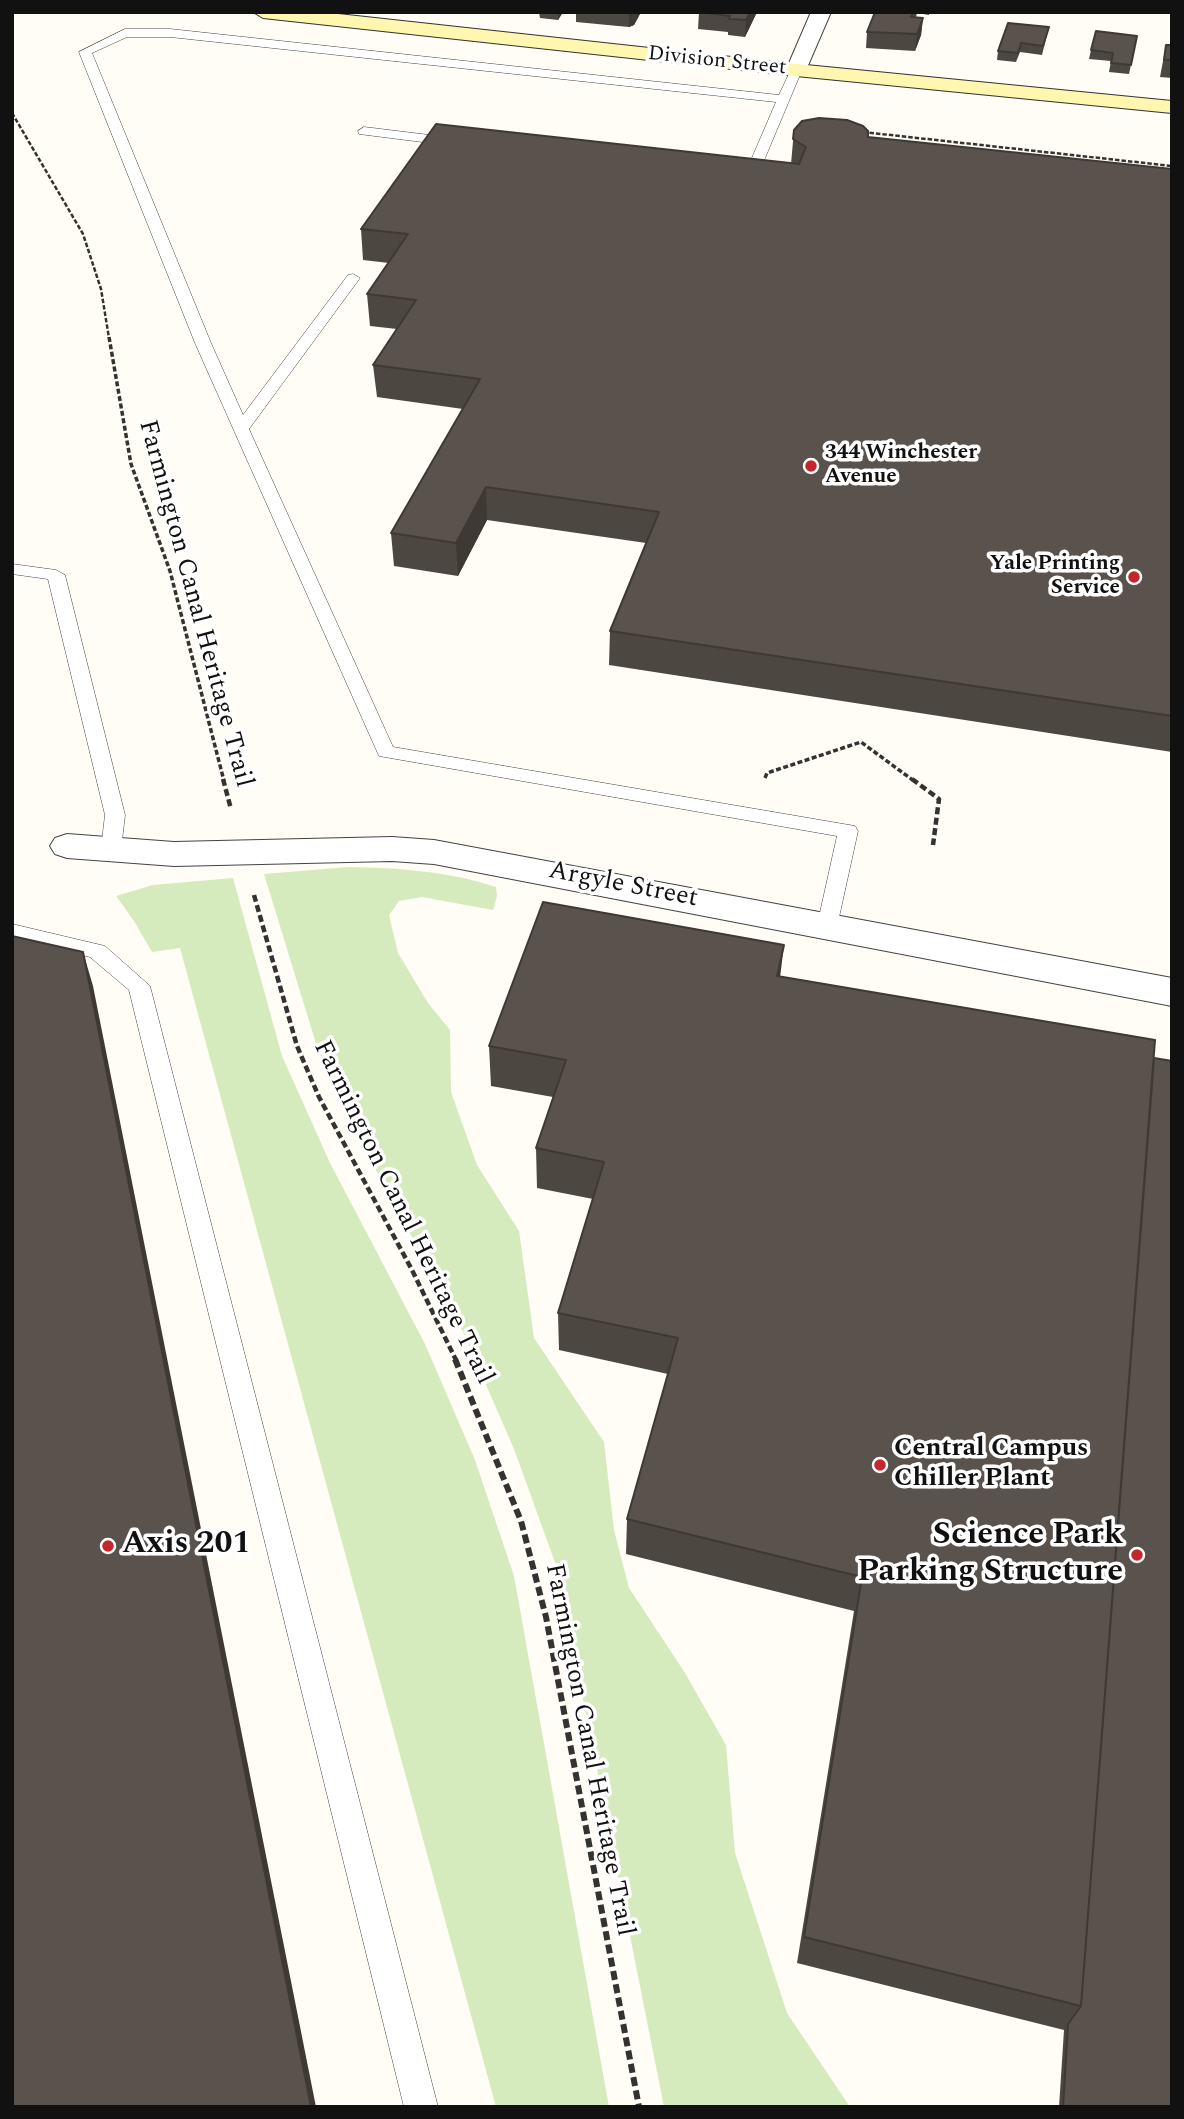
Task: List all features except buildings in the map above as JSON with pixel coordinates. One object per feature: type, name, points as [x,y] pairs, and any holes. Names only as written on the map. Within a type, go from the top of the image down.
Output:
[{"type":"main road","name":"Division Street","points":[[262,12],[796,70],[1172,107]]},
{"type":"street","points":[[796,70],[821,12]]},
{"type":"street","name":"Argyle Street","points":[[67,846],[174,854],[392,849],[434,852],[1172,992]]},
{"type":"lane","points":[[784,99],[163,33],[125,33],[85,52],[198,331],[386,752],[848,831],[828,926]]},
{"type":"lane","points":[[721,173],[734,174],[753,170],[796,70]]},
{"type":"lane","points":[[364,131],[475,144]]},
{"type":"lane","points":[[242,429],[353,278]]},
{"type":"lane","points":[[12,569],[56,575],[115,815],[111,849]]},
{"type":"lane","points":[[12,932],[97,951],[139,986],[421,2107]]},
{"type":"path","name":"Farmington Canal Heritage Trail","points":[[12,113],[83,234],[90,251],[109,328],[131,464],[170,571],[243,853],[297,1046],[319,1097],[412,1270],[458,1364],[521,1521],[546,1617],[639,2107]]},
{"type":"path","points":[[856,131],[1172,166]]},
{"type":"path","points":[[753,814],[767,773],[861,742],[939,799],[933,845]]},
{"type":"green space","points":[[348,867],[423,871],[496,887],[497,896],[493,910],[422,897],[399,901],[389,915],[398,953],[428,1003],[450,1030],[451,1092],[477,1165],[519,1231],[534,1338],[604,1442],[614,1530],[629,1588],[685,1673],[726,1745],[735,1853],[787,2013],[850,2107],[664,2107],[557,1568],[514,1449],[463,1332],[363,1146],[318,1050],[264,874]]},
{"type":"green space","points":[[233,878],[282,1056],[330,1163],[425,1344],[475,1460],[514,1576],[609,2107],[496,2107],[180,948],[152,952],[116,896],[153,885]]},
{"type":"place","name":"344 Winchester Avenue","points":[[811,466]]},
{"type":"place","name":"Yale Printing Service","points":[[1134,577]]},
{"type":"place","name":"Central Campus Chiller Plant","points":[[880,1465]]},
{"type":"place","name":"Axis 201","points":[[108,1546]]},
{"type":"place","name":"Science Park Parking Structure","points":[[1137,1555]]}]
